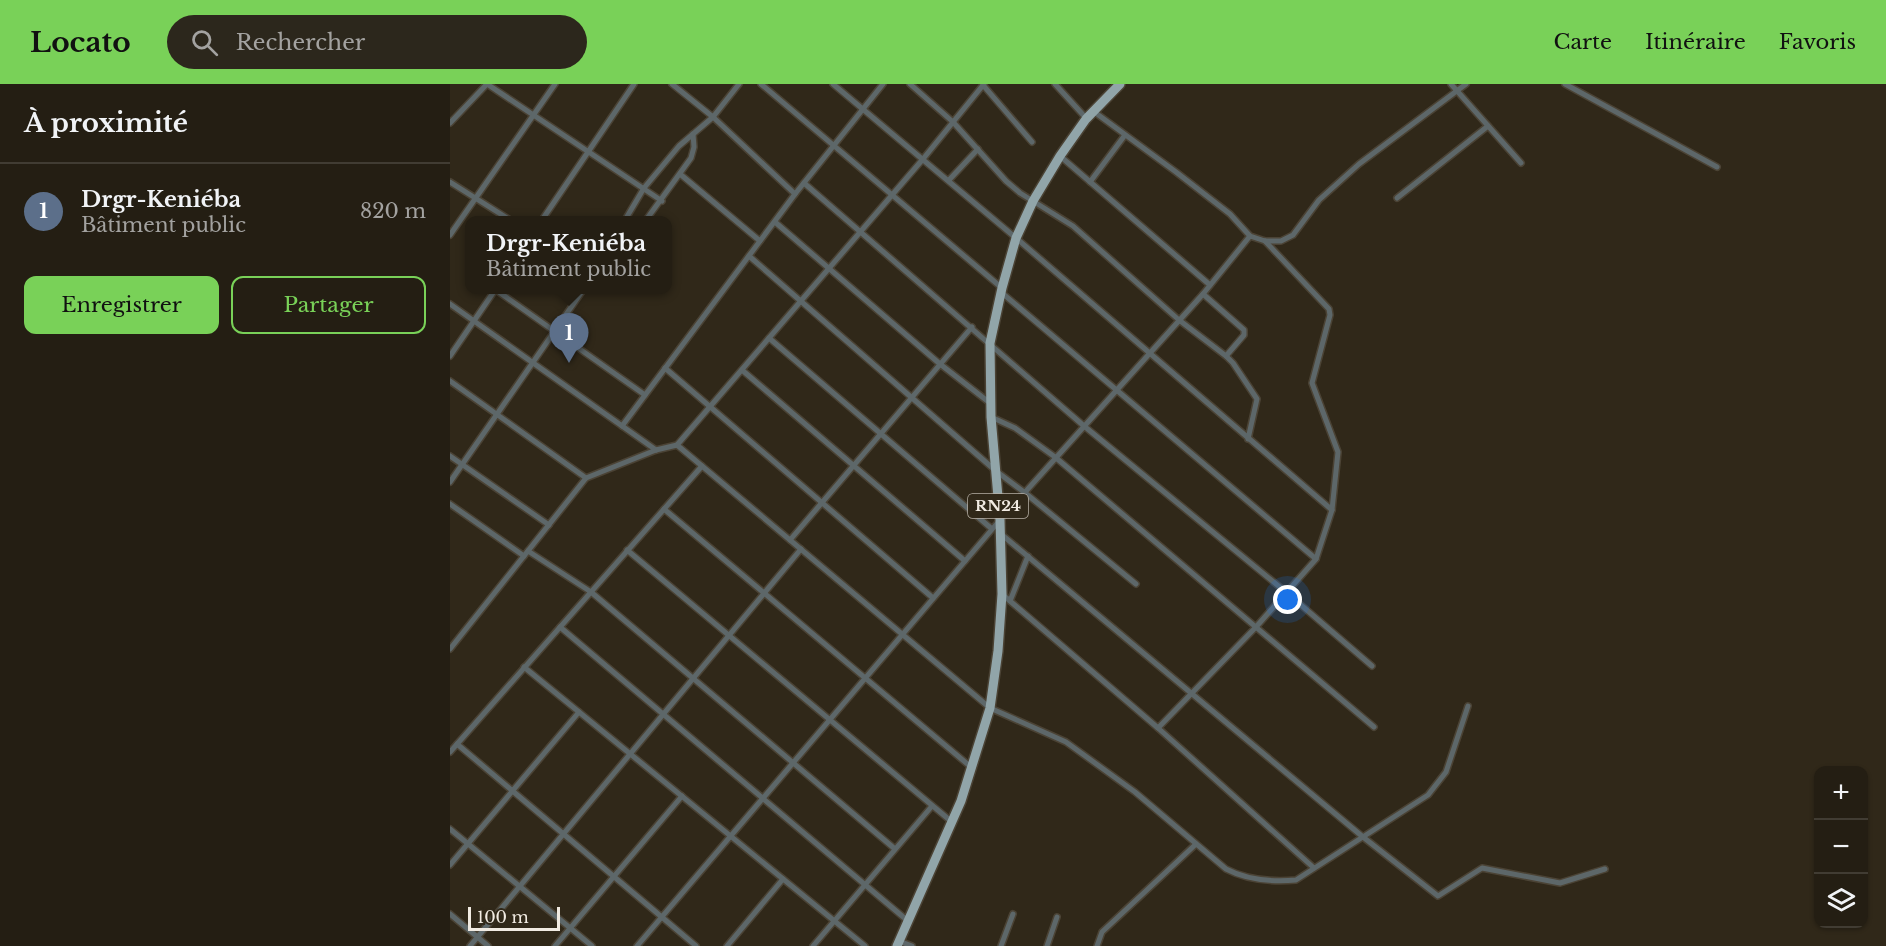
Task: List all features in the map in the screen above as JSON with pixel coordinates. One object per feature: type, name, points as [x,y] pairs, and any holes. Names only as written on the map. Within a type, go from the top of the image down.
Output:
[{"type":"main road","name":"RN24","points":[[898,944],[952,822],[973,768],[990,708],[998,651],[1002,594],[996,531],[1000,520],[991,404],[990,343],[1002,290],[1016,238],[1033,201],[1060,156],[1090,115],[1116,85]]},
{"type":"street","points":[[450,123],[487,84],[662,201]]},
{"type":"street","points":[[450,235],[555,84]]},
{"type":"street","points":[[545,216],[634,84]]},
{"type":"street","points":[[672,84],[713,117],[795,194]]},
{"type":"street","points":[[627,216],[644,188],[679,146],[713,117],[739,84]]},
{"type":"street","points":[[761,84],[1316,559]]},
{"type":"street","points":[[832,84],[949,180],[1332,510]]},
{"type":"street","points":[[622,426],[833,144],[883,84]]},
{"type":"street","points":[[910,84],[953,122],[1006,182],[1073,226],[1179,320],[1233,363],[1257,399],[1248,439]]},
{"type":"street","points":[[450,649],[586,478],[656,450],[677,445],[922,159],[983,84],[1032,142]]},
{"type":"street","points":[[1055,84],[1090,115],[1125,135],[1230,214],[1250,236],[1265,241],[1281,241],[1293,235],[1319,201],[1359,164],[1466,84]]},
{"type":"street","points":[[1451,84],[1521,163]]},
{"type":"street","points":[[1565,84],[1717,167]]},
{"type":"street","points":[[1397,198],[1488,126]]},
{"type":"street","points":[[649,216],[691,158],[694,147],[693,134]]},
{"type":"street","points":[[1090,182],[1125,135]]},
{"type":"street","points":[[949,180],[978,149]]},
{"type":"street","points":[[1060,156],[1210,285]]},
{"type":"street","points":[[680,174],[760,241]]},
{"type":"street","points":[[450,182],[504,216]]},
{"type":"street","points":[[804,183],[1084,426],[1372,666]]},
{"type":"street","points":[[775,222],[940,364],[991,404]]},
{"type":"street","points":[[1000,520],[1203,294],[1250,236]]},
{"type":"street","points":[[1158,728],[1256,627],[1316,559],[1332,510],[1338,452],[1311,382],[1330,315],[1329,309],[1265,241]]},
{"type":"street","points":[[749,256],[996,471],[1136,584]]},
{"type":"street","points":[[450,356],[493,294]]},
{"type":"street","points":[[502,294],[645,395]]},
{"type":"street","points":[[450,482],[580,294]]},
{"type":"street","points":[[1203,294],[1244,330],[1244,334],[1226,356]]},
{"type":"street","points":[[450,304],[656,450]]},
{"type":"street","points":[[790,540],[972,327]]},
{"type":"street","points":[[769,338],[996,531],[1363,837],[1438,896],[1482,868],[1560,883],[1605,868]]},
{"type":"street","points":[[665,368],[933,598]]},
{"type":"street","points":[[742,370],[965,561]]},
{"type":"street","points":[[450,381],[586,478]]},
{"type":"street","points":[[992,417],[1015,428],[1055,457],[1374,727]]},
{"type":"street","points":[[677,445],[990,708],[1066,742],[1135,792],[1226,869],[1237,875],[1277,882],[1296,880],[1428,795],[1446,772],[1468,706]]},
{"type":"street","points":[[450,456],[549,525]]},
{"type":"street","points":[[450,752],[702,466]]},
{"type":"street","points":[[450,504],[526,554],[591,592],[896,849]]},
{"type":"street","points":[[664,509],[973,768]]},
{"type":"street","points":[[638,946],[933,598],[965,561],[996,531]]},
{"type":"street","points":[[470,946],[801,549]]},
{"type":"street","points":[[627,550],[952,822]]},
{"type":"street","points":[[1010,601],[1028,556]]},
{"type":"street","points":[[1002,594],[1158,728],[1314,868]]},
{"type":"street","points":[[560,627],[908,921]]},
{"type":"street","points":[[524,667],[865,946]]},
{"type":"street","points":[[450,865],[579,712]]},
{"type":"street","points":[[457,744],[696,946]]},
{"type":"street","points":[[555,946],[682,796]]},
{"type":"street","points":[[813,946],[932,806]]},
{"type":"street","points":[[450,829],[592,946]]},
{"type":"street","points":[[1097,946],[1102,932],[1197,844]]},
{"type":"street","points":[[726,946],[783,879]]},
{"type":"street","points":[[1000,946],[1012,914]]},
{"type":"street","points":[[450,915],[488,946]]},
{"type":"street","points":[[1047,946],[1057,917]]},
{"type":"street","points":[[898,944],[912,946]]},
{"type":"place","name":"Drgr-Keniéba","points":[[569,363]]}]
